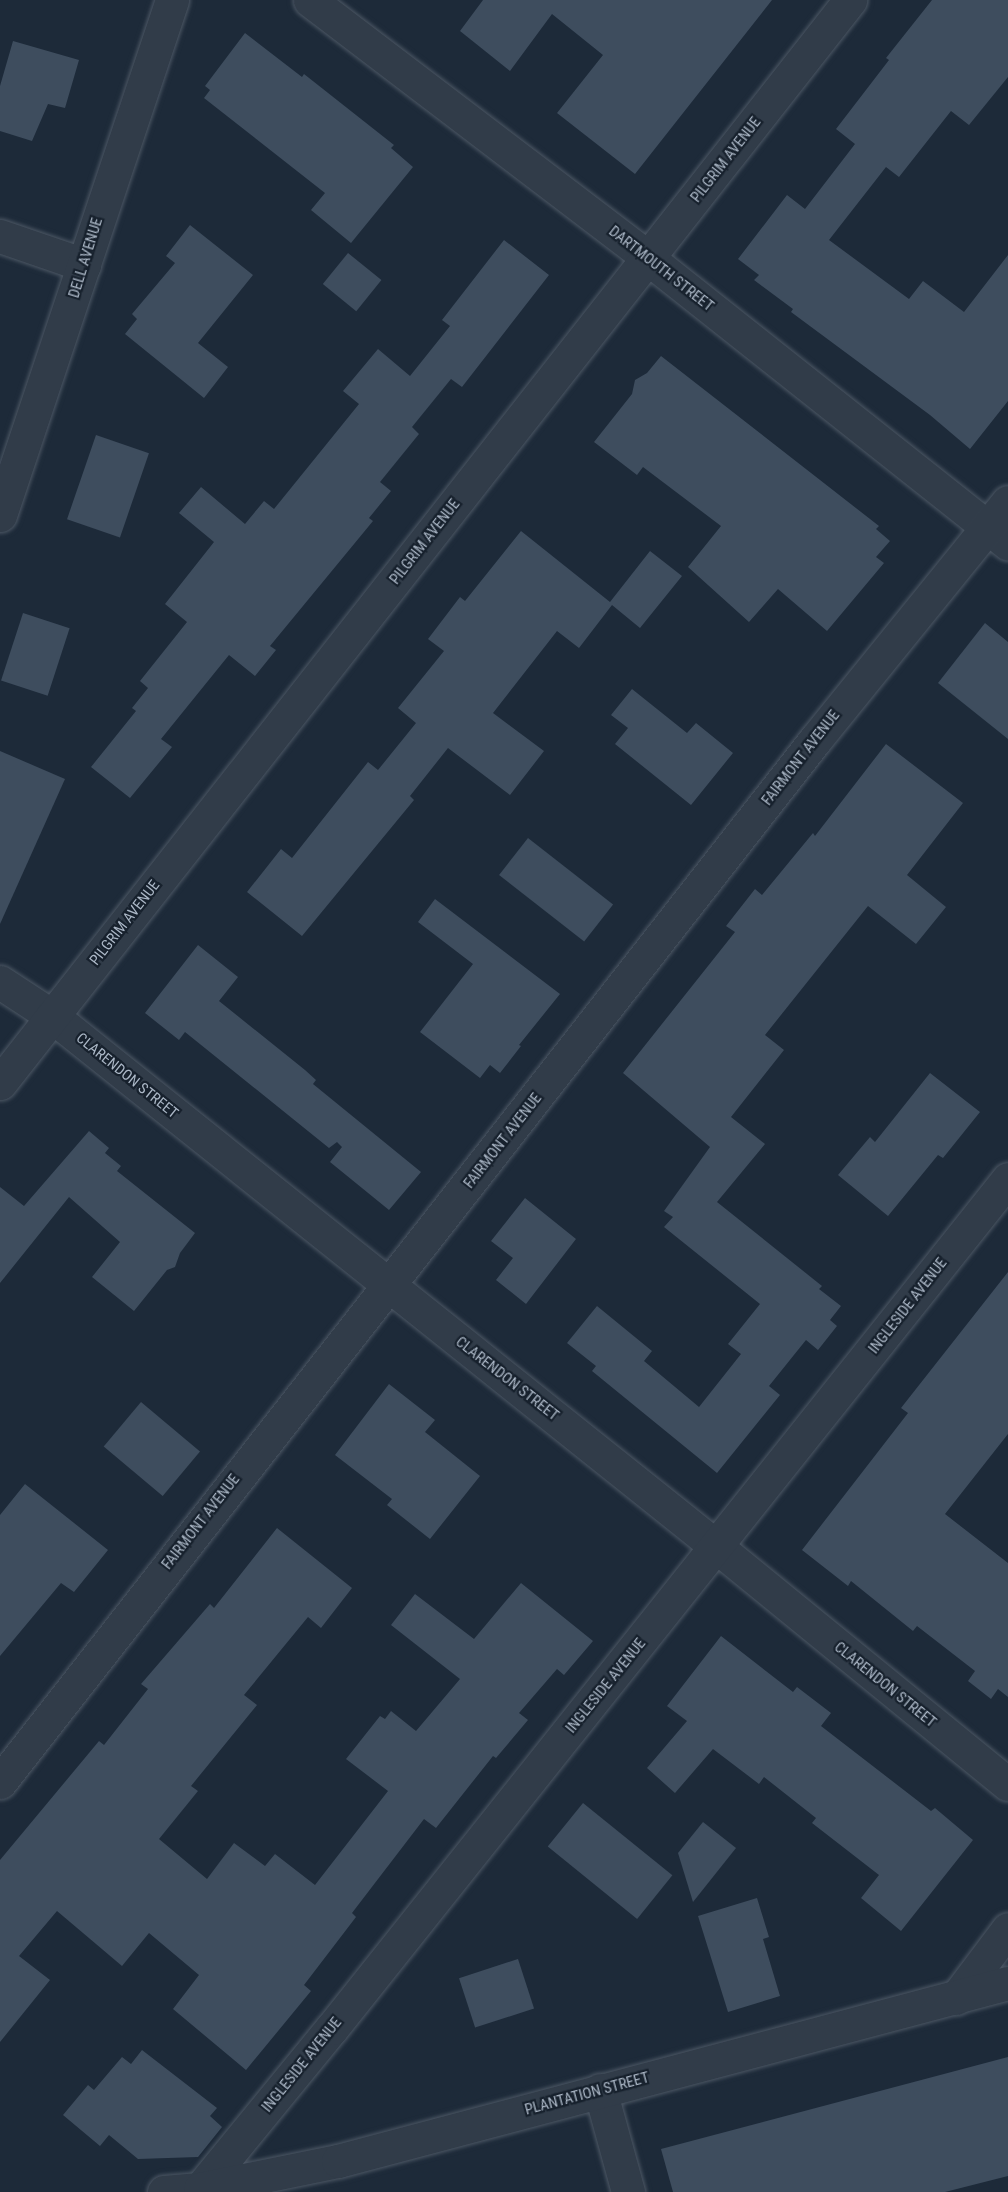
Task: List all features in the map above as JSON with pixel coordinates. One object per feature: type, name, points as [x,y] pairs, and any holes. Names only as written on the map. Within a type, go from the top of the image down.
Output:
[{"type":"street","name":"DELL AVENUE","points":[[0,515],[172,0]]},
{"type":"street","name":"DARTMOUTH STREET","points":[[310,0],[648,259],[998,535]]},
{"type":"street","name":"PILGRIM AVENUE","points":[[0,1083],[850,0]]},
{"type":"street","points":[[0,236],[84,265]]},
{"type":"street","name":"FAIRMONT AVENUE","points":[[0,1782],[815,740],[998,535],[1008,502]]},
{"type":"street","name":"CLARENDON STREET","points":[[0,982],[52,1016],[717,1546],[1008,1784]]},
{"type":"street","name":"INGLESIDE AVENUE","points":[[200,2189],[717,1546],[1008,1179]]},
{"type":"street","points":[[956,1998],[1008,1929]]},
{"type":"street","name":"PLANTATION STREET","points":[[164,2192],[200,2189],[338,2161],[1008,1983]]},
{"type":"street","points":[[600,2090],[628,2192]]},
{"type":"building","points":[[483,0],[772,0],[635,174],[557,113],[603,55],[552,14],[510,71],[460,31]]},
{"type":"building","points":[[932,0],[1008,0],[1008,77],[969,125],[951,111],[899,177],[886,167],[829,240],[909,299],[923,281],[964,312],[1008,255],[1008,401],[970,449],[930,415],[791,312],[793,309],[754,280],[759,275],[738,259],[787,195],[805,209],[855,144],[836,129],[889,60],[886,58]]},
{"type":"building","points":[[245,33],[302,77],[304,74],[394,145],[391,148],[413,167],[351,243],[311,210],[325,193],[204,98],[210,90],[205,86]]},
{"type":"building","points":[[13,41],[79,60],[65,108],[48,104],[32,141],[0,131],[0,86]]},
{"type":"building","points":[[190,225],[253,275],[198,343],[228,367],[204,398],[125,334],[137,319],[132,314],[175,263],[166,256]]},
{"type":"building","points":[[504,240],[549,275],[462,387],[451,379],[412,427],[419,434],[380,482],[391,491],[369,518],[373,521],[270,646],[276,650],[255,676],[229,655],[161,739],[172,747],[130,798],[91,767],[136,711],[132,708],[148,688],[140,681],[187,622],[165,604],[214,542],[179,513],[201,487],[245,524],[264,501],[274,509],[359,404],[343,391],[378,349],[410,376],[450,326],[442,320]]},
{"type":"building","points":[[348,253],[381,280],[356,311],[323,284]]},
{"type":"building","points":[[661,356],[879,526],[876,529],[890,541],[876,557],[884,563],[827,631],[778,589],[749,622],[688,567],[721,526],[643,467],[637,475],[594,442],[632,394],[635,380],[647,373]]},
{"type":"building","points":[[96,435],[149,453],[120,537],[67,519]]},
{"type":"building","points":[[521,531],[610,602],[650,551],[682,576],[640,628],[612,605],[579,648],[557,631],[493,713],[544,751],[510,795],[448,748],[410,796],[414,800],[302,936],[247,892],[281,849],[292,858],[368,762],[378,770],[416,723],[398,708],[444,651],[428,639],[460,597],[465,601]]},
{"type":"building","points":[[23,613],[70,628],[48,696],[1,681]]},
{"type":"building","points":[[985,623],[1008,642],[1008,739],[938,683]]},
{"type":"building","points":[[632,689],[687,733],[696,723],[733,753],[691,805],[615,744],[628,728],[611,715]]},
{"type":"building","points":[[886,744],[963,803],[907,875],[946,907],[916,944],[868,906],[765,1035],[784,1050],[731,1117],[765,1144],[717,1202],[822,1286],[819,1289],[841,1306],[830,1320],[837,1326],[818,1350],[806,1340],[769,1386],[780,1395],[717,1473],[592,1371],[596,1366],[567,1343],[597,1306],[652,1351],[644,1361],[699,1407],[741,1354],[728,1344],[760,1304],[664,1227],[673,1217],[664,1211],[710,1147],[623,1073],[735,932],[726,926],[755,889],[762,895],[813,833],[815,836]]},
{"type":"building","points":[[0,751],[65,779],[0,924]]},
{"type":"building","points":[[528,838],[613,904],[584,942],[499,875]]},
{"type":"building","points":[[435,899],[560,994],[519,1045],[521,1046],[500,1073],[490,1065],[480,1078],[420,1032],[473,964],[418,922]]},
{"type":"building","points":[[198,945],[238,977],[219,1001],[305,1070],[316,1080],[313,1084],[421,1172],[389,1210],[330,1162],[342,1147],[337,1142],[329,1148],[185,1032],[179,1040],[145,1013]]},
{"type":"building","points":[[930,1073],[980,1112],[943,1158],[938,1155],[888,1216],[838,1175],[870,1137],[875,1142]]},
{"type":"building","points":[[89,1131],[109,1148],[105,1153],[121,1166],[117,1171],[195,1233],[180,1253],[175,1267],[167,1270],[134,1311],[92,1277],[120,1242],[69,1197],[0,1283],[0,1187],[24,1206]]},
{"type":"building","points":[[525,1198],[576,1239],[526,1304],[496,1280],[513,1258],[491,1241]]},
{"type":"building","points":[[1008,1272],[1008,1434],[945,1514],[1008,1563],[1008,1697],[998,1689],[991,1699],[968,1681],[975,1671],[917,1626],[913,1631],[851,1581],[848,1586],[802,1550],[908,1413],[901,1408]]},
{"type":"building","points":[[389,1384],[435,1420],[425,1432],[480,1476],[430,1539],[387,1505],[392,1499],[335,1455]]},
{"type":"building","points":[[141,1402],[200,1451],[163,1496],[104,1446]]},
{"type":"building","points":[[25,1484],[108,1550],[74,1592],[61,1583],[0,1656],[0,1515]]},
{"type":"building","points":[[277,1528],[352,1588],[321,1628],[308,1617],[244,1695],[257,1705],[191,1786],[198,1791],[159,1839],[207,1879],[234,1843],[265,1866],[275,1854],[315,1885],[388,1791],[346,1759],[380,1716],[385,1719],[391,1711],[416,1731],[460,1679],[391,1625],[415,1594],[474,1639],[521,1583],[593,1641],[564,1675],[557,1669],[519,1713],[528,1720],[496,1758],[493,1756],[436,1828],[424,1819],[352,1913],[356,1917],[304,1985],[311,1991],[246,2070],[173,2009],[199,1975],[149,1933],[122,1966],[57,1911],[19,1956],[50,1980],[0,2042],[0,1860],[99,1741],[104,1745],[148,1689],[141,1684],[210,1604],[214,1608]]},
{"type":"building","points":[[721,1636],[793,1692],[797,1687],[831,1713],[821,1726],[931,1811],[935,1808],[973,1840],[901,1931],[861,1898],[879,1875],[812,1823],[816,1818],[764,1777],[759,1784],[713,1749],[675,1793],[647,1768],[687,1721],[667,1706]]},
{"type":"building","points":[[583,1803],[672,1875],[637,1919],[548,1847]]},
{"type":"building","points":[[703,1822],[736,1848],[693,1902],[678,1853]]},
{"type":"building","points":[[757,1898],[769,1937],[763,1939],[780,1996],[728,2012],[698,1916]]},
{"type":"building","points":[[518,1959],[534,2008],[475,2028],[459,1978]]},
{"type":"building","points":[[142,2050],[217,2108],[210,2116],[222,2127],[198,2157],[138,2159],[109,2135],[100,2146],[63,2115],[88,2085],[94,2090],[122,2057],[131,2064]]},
{"type":"building","points":[[1008,2057],[1008,2176],[945,2192],[673,2192],[661,2149]]}]
